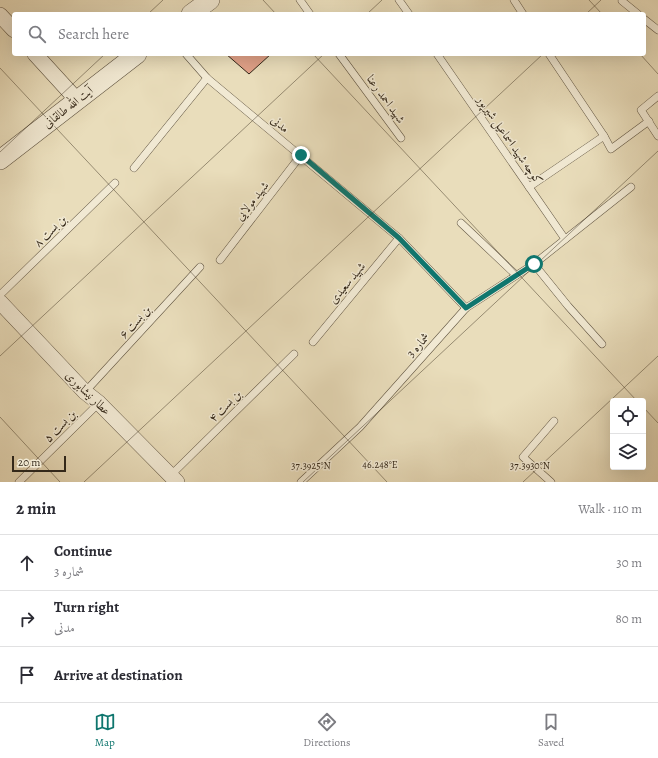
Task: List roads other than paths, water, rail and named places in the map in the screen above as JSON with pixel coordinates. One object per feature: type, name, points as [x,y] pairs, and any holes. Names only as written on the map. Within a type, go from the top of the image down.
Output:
[{"type":"street","points":[[194,12],[210,0]]},
{"type":"street","points":[[0,15],[12,28]]},
{"type":"street","points":[[37,56],[77,100]]},
{"type":"street","name":"آیت الله طالقانی","points":[[0,160],[134,56]]},
{"type":"street","name":"عطار نیشابوری","points":[[0,302],[85,392],[99,403],[174,478]]},
{"type":"lane","points":[[300,0],[309,12]]},
{"type":"lane","points":[[399,0],[408,12]]},
{"type":"lane","points":[[514,0],[522,12]]},
{"type":"lane","points":[[622,1],[636,12]]},
{"type":"lane","points":[[646,21],[658,30]]},
{"type":"lane","name":"مدنی","points":[[188,56],[207,78],[399,238],[466,308]]},
{"type":"lane","name":"شهید احمد رعنا","points":[[341,56],[401,138]]},
{"type":"lane","name":"کوچه شهید اسماعیل شیرپور","points":[[438,56],[565,239]]},
{"type":"lane","points":[[550,56],[604,136],[610,149],[649,121]]},
{"type":"lane","points":[[134,168],[207,78]]},
{"type":"lane","points":[[658,96],[641,110],[658,136]]},
{"type":"lane","points":[[529,187],[604,136]]},
{"type":"lane","name":"شهید مولایی","points":[[220,260],[301,155]]},
{"type":"lane","name":"بن بست ۸","points":[[0,295],[115,183]]},
{"type":"lane","name":"شماره 3","points":[[301,482],[360,427],[466,308],[534,264],[631,187]]},
{"type":"lane","points":[[461,223],[516,275]]},
{"type":"lane","name":"شهید سعیدی","points":[[313,342],[399,238]]},
{"type":"lane","points":[[534,264],[568,306],[602,344]]},
{"type":"lane","name":"بن بست ۶","points":[[85,392],[200,267]]},
{"type":"lane","name":"بن بست ۴","points":[[174,478],[294,354]]},
{"type":"lane","name":"بن بست ۵","points":[[19,482],[99,403]]},
{"type":"lane","points":[[551,482],[523,457],[554,421]]}]
